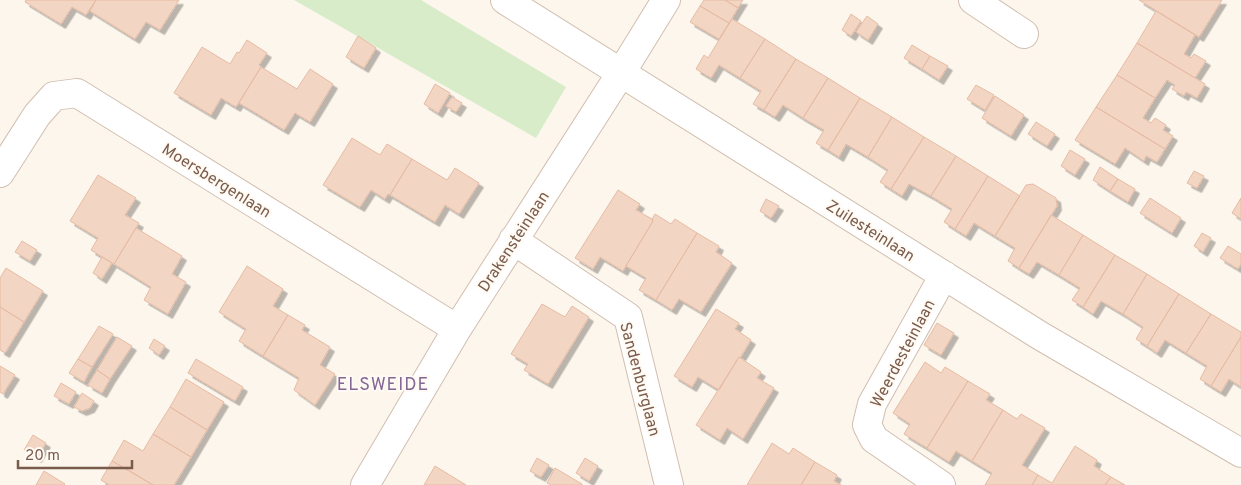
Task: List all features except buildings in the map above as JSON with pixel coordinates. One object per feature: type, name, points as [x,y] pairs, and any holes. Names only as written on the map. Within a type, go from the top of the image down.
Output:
[{"type":"street","name":"Zuilesteinlaan","points":[[505,0],[1039,335],[1241,453]]},
{"type":"street","name":"Drakensteinlaan","points":[[365,485],[457,329],[666,0]]},
{"type":"street","points":[[973,0],[1024,34]]},
{"type":"street","name":"Moersbergenlaan","points":[[0,173],[37,115],[54,96],[77,93],[457,329]]},
{"type":"street","name":"Sandenburglaan","points":[[513,240],[628,317],[669,485]]},
{"type":"street","name":"Weerdesteinlaan","points":[[941,485],[874,439],[867,426],[872,404],[944,275]]},
{"type":"green space","points":[[294,0],[421,0],[566,87],[536,138]]},
{"type":"district","name":"ELSWEIDE","points":[[383,384]]}]
